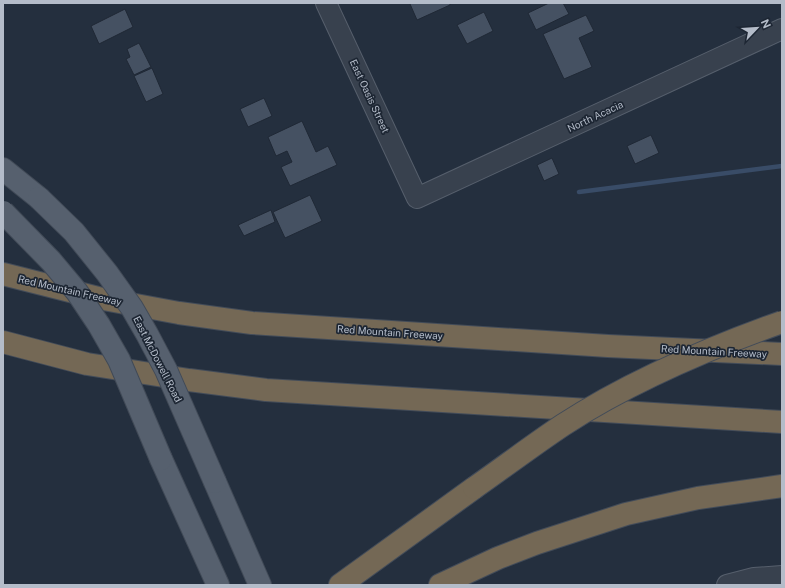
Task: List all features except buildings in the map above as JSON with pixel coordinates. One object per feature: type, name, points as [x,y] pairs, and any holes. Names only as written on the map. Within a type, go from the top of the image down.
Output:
[{"type":"highway","name":"Red Mountain Freeway","points":[[3,274],[98,298],[179,313],[252,323],[608,346],[782,354]]},
{"type":"highway","points":[[340,585],[563,425],[602,402],[693,356],[782,322]]},
{"type":"highway","points":[[3,342],[87,364],[266,390],[782,422]]},
{"type":"highway","points":[[440,585],[498,558],[537,543],[626,514],[698,498],[782,486]]},
{"type":"main road","name":"East McDowell Road","points":[[3,170],[39,198],[74,232],[107,272],[132,308],[148,334],[166,370],[260,585]]},
{"type":"main road","points":[[3,212],[51,260],[77,292],[99,325],[119,360],[218,585]]},
{"type":"street","name":"East Oasis Street","points":[[326,3],[414,190]]},
{"type":"street","name":"North Acacia","points":[[414,190],[417,198],[782,29]]},
{"type":"street","points":[[727,585],[754,578],[782,576]]},
{"type":"waterway","points":[[579,192],[782,166]]}]
